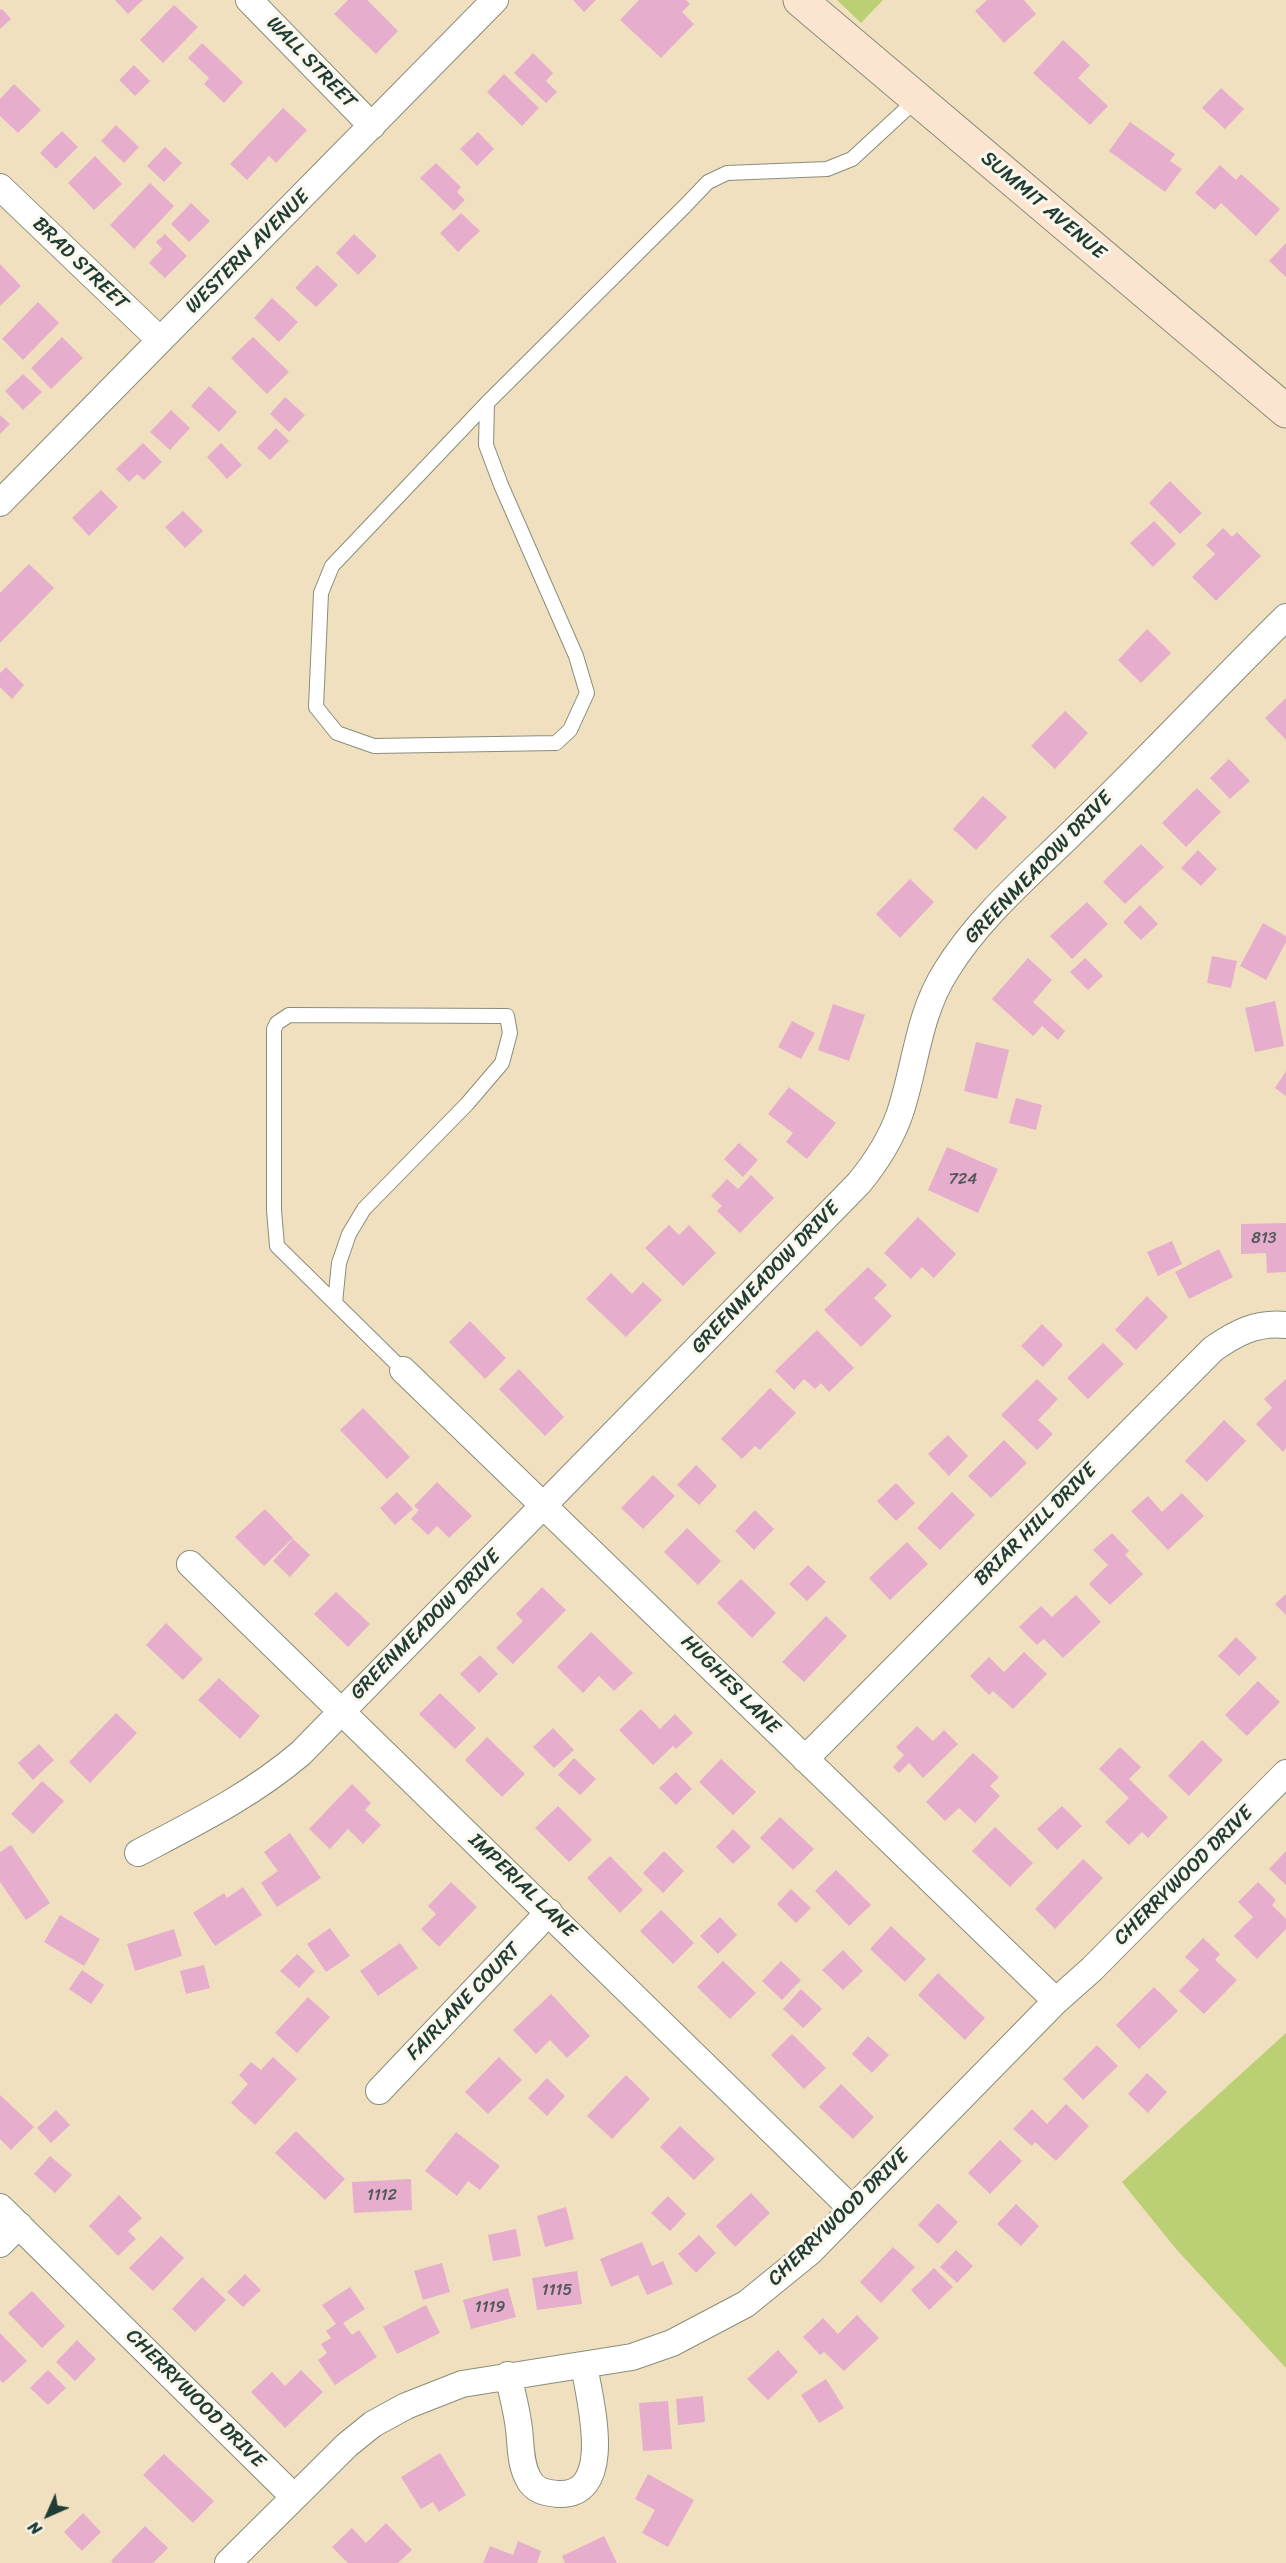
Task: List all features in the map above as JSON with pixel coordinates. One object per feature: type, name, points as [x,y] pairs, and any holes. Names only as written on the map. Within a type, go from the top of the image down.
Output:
[{"type":"main road","name":"SUMMIT AVENUE","points":[[800,0],[1286,411]]},
{"type":"street","name":"WALL STREET","points":[[249,0],[372,126]]},
{"type":"street","name":"WESTERN AVENUE","points":[[0,503],[495,0]]},
{"type":"street","name":"BRAD STREET","points":[[0,187],[160,340]]},
{"type":"street","name":"GREENMEADOW DRIVE","points":[[138,1852],[229,1805],[281,1770],[438,1616],[875,1163],[900,1114],[920,1029],[945,971],[964,946],[1040,864],[1286,617]]},
{"type":"street","name":"BRIAR HILL DRIVE","points":[[805,1759],[1212,1348],[1251,1327],[1286,1325]]},
{"type":"street","name":"HUGHES LANE","points":[[403,1370],[1056,2001]]},
{"type":"street","name":"IMPERIAL LANE","points":[[190,1564],[852,2209]]},
{"type":"street","name":"CHERRYWOOD DRIVE","points":[[228,2563],[293,2496],[347,2445],[373,2424],[406,2406],[462,2384],[632,2357],[672,2343],[717,2321],[772,2284],[852,2209],[1056,2001],[1092,1969],[1286,1773]]},
{"type":"street","name":"FAIRLANE COURT","points":[[379,2091],[549,1912]]},
{"type":"street","name":"CHERRYWOOD DRIVE","points":[[0,2207],[293,2496]]},
{"type":"street","points":[[0,2244],[19,2225]]},
{"type":"street","points":[[508,2375],[527,2478],[537,2490],[563,2494],[581,2487],[591,2475],[596,2463],[593,2417],[584,2365]]},
{"type":"lane","points":[[487,403],[486,445],[581,674],[587,693],[580,713],[570,730],[556,743],[374,746],[337,733],[316,707],[321,593],[332,566],[487,403],[708,182],[727,173],[827,169],[852,159],[917,99]]},
{"type":"lane","points":[[334,1303],[339,1263],[350,1233],[359,1217],[467,1104],[502,1063],[510,1033],[507,1016],[289,1014],[277,1023],[274,1029],[274,1210],[277,1246],[334,1303],[403,1370]]},
{"type":"green space","points":[[837,0],[883,0],[861,23]]},
{"type":"green space","points":[[1286,2033],[1286,2368],[1176,2249],[1122,2182]]},
{"type":"building","points":[[115,0],[143,0],[128,14]]},
{"type":"building","points":[[348,0],[367,0],[398,31],[376,54],[334,14]]},
{"type":"building","points":[[573,0],[596,0],[584,12]]},
{"type":"building","points":[[639,0],[686,0],[690,4],[682,12],[694,24],[661,58],[620,20]]},
{"type":"building","points":[[987,0],[1024,0],[1036,14],[1004,43],[975,11]]},
{"type":"building","points":[[174,5],[198,27],[163,63],[140,40]]},
{"type":"building","points":[[2,9],[11,19],[0,29],[0,10]]},
{"type":"building","points":[[1063,40],[1090,65],[1078,78],[1108,106],[1090,125],[1033,73]]},
{"type":"building","points":[[202,43],[243,82],[224,103],[204,84],[209,78],[188,58]]},
{"type":"building","points":[[533,53],[553,73],[546,81],[557,92],[546,103],[514,73]]},
{"type":"building","points":[[134,65],[150,81],[135,96],[119,80]]},
{"type":"building","points":[[504,74],[539,108],[522,126],[487,92]]},
{"type":"building","points":[[14,84],[41,110],[18,133],[0,116],[0,99]]},
{"type":"building","points":[[1221,88],[1244,109],[1225,129],[1202,108]]},
{"type":"building","points":[[283,108],[307,130],[276,163],[269,156],[247,180],[230,164]]},
{"type":"building","points":[[1130,122],[1175,154],[1170,161],[1182,169],[1165,192],[1109,151]]},
{"type":"building","points":[[116,125],[139,147],[124,163],[101,141]]},
{"type":"building","points":[[62,131],[78,147],[56,169],[40,153]]},
{"type":"building","points":[[478,132],[494,149],[477,166],[460,149]]},
{"type":"building","points":[[165,147],[182,163],[164,182],[147,166]]},
{"type":"building","points":[[95,156],[122,184],[94,210],[68,183]]},
{"type":"building","points":[[436,163],[461,187],[457,192],[465,200],[454,211],[420,178]]},
{"type":"building","points":[[1220,165],[1236,180],[1241,174],[1280,209],[1256,236],[1221,203],[1215,210],[1195,193]]},
{"type":"building","points":[[150,183],[174,206],[134,249],[110,225]]},
{"type":"building","points":[[191,203],[210,221],[189,242],[171,224]]},
{"type":"building","points":[[461,213],[480,231],[458,252],[440,233]]},
{"type":"building","points":[[165,234],[187,256],[165,278],[149,263],[162,249],[156,242]]},
{"type":"building","points":[[354,234],[377,256],[358,275],[336,253]]},
{"type":"building","points":[[1286,243],[1286,277],[1269,261]]},
{"type":"building","points":[[0,264],[21,286],[0,306]]},
{"type":"building","points":[[317,265],[338,285],[316,307],[295,288]]},
{"type":"building","points":[[272,298],[298,322],[279,342],[254,318]]},
{"type":"building","points":[[38,302],[59,323],[23,360],[2,339]]},
{"type":"building","points":[[62,337],[83,358],[51,389],[31,368]]},
{"type":"building","points":[[253,337],[289,372],[267,394],[231,358]]},
{"type":"building","points":[[23,374],[42,392],[23,410],[5,391]]},
{"type":"building","points":[[209,386],[237,412],[219,432],[191,406]]},
{"type":"building","points":[[285,397],[305,415],[289,432],[270,414]]},
{"type":"building","points":[[171,410],[190,428],[170,450],[150,432]]},
{"type":"building","points":[[0,415],[10,424],[0,434]]},
{"type":"building","points":[[276,428],[289,441],[270,460],[257,448]]},
{"type":"building","points":[[143,443],[162,462],[144,480],[137,474],[129,482],[116,469]]},
{"type":"building","points":[[221,443],[242,465],[227,479],[207,457]]},
{"type":"building","points":[[1170,481],[1202,513],[1180,534],[1149,503]]},
{"type":"building","points":[[101,490],[118,507],[89,536],[72,518]]},
{"type":"building","points":[[183,511],[203,531],[185,548],[165,527]]},
{"type":"building","points":[[1154,521],[1176,544],[1153,567],[1130,543]]},
{"type":"building","points":[[1223,528],[1232,537],[1237,532],[1261,556],[1216,601],[1192,577],[1215,554],[1206,545]]},
{"type":"building","points":[[29,564],[54,588],[0,643],[0,593]]},
{"type":"building","points":[[1147,629],[1171,653],[1141,683],[1118,660]]},
{"type":"building","points":[[6,667],[24,685],[12,699],[0,687],[0,673]]},
{"type":"building","points":[[1286,698],[1286,740],[1265,718]]},
{"type":"building","points":[[1065,711],[1088,733],[1055,769],[1031,746]]},
{"type":"building","points":[[1229,759],[1250,781],[1230,799],[1210,778]]},
{"type":"building","points":[[1197,788],[1221,812],[1186,847],[1162,823]]},
{"type":"building","points":[[983,796],[1007,817],[976,850],[953,829]]},
{"type":"building","points":[[1141,844],[1164,867],[1125,904],[1103,882]]},
{"type":"building","points":[[1198,850],[1217,869],[1201,886],[1181,868]]},
{"type":"building","points":[[910,879],[934,902],[900,938],[876,914]]},
{"type":"building","points":[[1087,902],[1108,924],[1072,959],[1050,936]]},
{"type":"building","points":[[1140,905],[1158,924],[1141,940],[1123,922]]},
{"type":"building","points":[[1263,923],[1286,936],[1286,942],[1266,980],[1240,966]]},
{"type":"building","points":[[1212,956],[1237,961],[1231,988],[1207,983]]},
{"type":"building","points":[[1028,958],[1052,980],[1033,1002],[1065,1031],[1058,1040],[1042,1026],[1033,1036],[992,999]]},
{"type":"building","points":[[1085,958],[1103,976],[1088,990],[1070,972]]},
{"type":"building","points":[[1275,1001],[1284,1046],[1255,1052],[1245,1008]]},
{"type":"building","points":[[833,1004],[865,1015],[849,1061],[818,1050]]},
{"type":"building","points":[[792,1021],[815,1033],[801,1059],[778,1047]]},
{"type":"building","points":[[976,1042],[1009,1050],[997,1099],[964,1091]]},
{"type":"building","points":[[1286,1071],[1286,1096],[1275,1088]]},
{"type":"building","points":[[789,1087],[836,1123],[807,1159],[786,1142],[793,1133],[768,1114]]},
{"type":"building","points":[[1016,1098],[1042,1105],[1036,1130],[1009,1123]]},
{"type":"building","points":[[739,1143],[758,1160],[743,1177],[724,1159]]},
{"type":"building","points":[[947,1147],[998,1169],[978,1213],[928,1190]]},
{"type":"building","points":[[751,1175],[774,1198],[740,1233],[717,1211],[722,1206],[711,1196],[727,1179],[738,1189]]},
{"type":"building","points":[[918,1217],[956,1254],[934,1278],[922,1267],[911,1279],[884,1253]]},
{"type":"building","points":[[1286,1223],[1286,1272],[1267,1273],[1266,1253],[1241,1254],[1241,1224]]},
{"type":"building","points":[[669,1225],[679,1235],[689,1225],[716,1253],[683,1286],[645,1248]]},
{"type":"building","points":[[1172,1241],[1182,1264],[1158,1276],[1147,1252]]},
{"type":"building","points":[[1219,1249],[1233,1277],[1189,1299],[1175,1272]]},
{"type":"building","points":[[868,1267],[887,1285],[874,1298],[892,1316],[861,1347],[824,1310]]},
{"type":"building","points":[[611,1273],[632,1294],[643,1282],[662,1300],[626,1337],[586,1299]]},
{"type":"building","points":[[1147,1296],[1168,1317],[1136,1350],[1115,1330]]},
{"type":"building","points":[[470,1321],[506,1358],[485,1379],[449,1342]]},
{"type":"building","points":[[1042,1324],[1063,1345],[1043,1367],[1021,1346]]},
{"type":"building","points":[[817,1330],[854,1368],[829,1392],[821,1383],[815,1389],[804,1379],[794,1390],[775,1371]]},
{"type":"building","points":[[1103,1343],[1124,1364],[1088,1399],[1067,1378]]},
{"type":"building","points":[[519,1369],[564,1417],[545,1436],[499,1389]]},
{"type":"building","points":[[1037,1379],[1058,1399],[1038,1420],[1053,1434],[1037,1450],[1001,1415]]},
{"type":"building","points":[[1286,1379],[1286,1448],[1283,1452],[1256,1424],[1272,1408],[1264,1399]]},
{"type":"building","points":[[770,1388],[796,1413],[760,1450],[755,1446],[742,1459],[721,1439]]},
{"type":"building","points":[[363,1408],[410,1457],[387,1479],[340,1430]]},
{"type":"building","points":[[1224,1420],[1246,1441],[1207,1482],[1185,1461]]},
{"type":"building","points":[[948,1435],[968,1456],[949,1476],[928,1454]]},
{"type":"building","points":[[1004,1440],[1027,1463],[991,1498],[968,1476]]},
{"type":"building","points":[[696,1465],[717,1486],[699,1505],[677,1485]]},
{"type":"building","points":[[653,1475],[675,1496],[643,1529],[621,1508]]},
{"type":"building","points":[[437,1482],[472,1516],[449,1538],[437,1526],[428,1535],[411,1519],[419,1510],[414,1506]]},
{"type":"building","points":[[896,1483],[915,1503],[896,1521],[877,1501]]},
{"type":"building","points":[[397,1492],[413,1509],[395,1525],[380,1508]]},
{"type":"building","points":[[952,1492],[975,1515],[940,1550],[917,1528]]},
{"type":"building","points":[[1182,1493],[1204,1516],[1168,1550],[1131,1511],[1148,1496],[1162,1512]]},
{"type":"building","points":[[265,1509],[293,1538],[264,1566],[235,1537]]},
{"type":"building","points":[[755,1510],[774,1529],[754,1550],[735,1531]]},
{"type":"building","points":[[687,1528],[721,1561],[698,1585],[664,1552]]},
{"type":"building","points":[[1112,1533],[1129,1551],[1125,1555],[1143,1574],[1110,1605],[1089,1584],[1108,1565],[1093,1550]]},
{"type":"building","points":[[293,1539],[310,1555],[290,1577],[273,1561]]},
{"type":"building","points":[[907,1542],[928,1564],[890,1600],[869,1578]]},
{"type":"building","points":[[808,1565],[826,1582],[807,1601],[789,1584]]},
{"type":"building","points":[[741,1579],[776,1613],[752,1638],[717,1603]]},
{"type":"building","points":[[542,1587],[566,1610],[513,1664],[496,1648],[523,1621],[516,1614]]},
{"type":"building","points":[[336,1592],[370,1624],[348,1647],[314,1614]]},
{"type":"building","points":[[1286,1594],[1286,1615],[1275,1604]]},
{"type":"building","points":[[1076,1595],[1101,1622],[1063,1658],[1044,1639],[1037,1645],[1019,1627],[1041,1606],[1052,1617]]},
{"type":"building","points":[[826,1616],[847,1636],[804,1682],[782,1662]]},
{"type":"building","points":[[166,1623],[203,1659],[183,1680],[146,1645]]},
{"type":"building","points":[[591,1632],[633,1673],[614,1691],[599,1676],[583,1693],[557,1667]]},
{"type":"building","points":[[1236,1637],[1257,1658],[1239,1676],[1218,1656]]},
{"type":"building","points":[[1024,1652],[1047,1674],[1013,1709],[993,1691],[989,1695],[970,1676],[989,1657],[1004,1672]]},
{"type":"building","points":[[480,1655],[498,1674],[479,1693],[460,1674]]},
{"type":"building","points":[[219,1678],[260,1716],[240,1739],[198,1700]]},
{"type":"building","points":[[1258,1681],[1280,1702],[1247,1736],[1225,1715]]},
{"type":"building","points":[[440,1693],[476,1728],[455,1749],[419,1714]]},
{"type":"building","points":[[641,1709],[660,1729],[675,1714],[693,1733],[676,1749],[673,1746],[653,1765],[619,1730]]},
{"type":"building","points":[[116,1713],[137,1733],[90,1783],[69,1762]]},
{"type":"building","points":[[917,1726],[933,1741],[944,1730],[958,1744],[923,1778],[909,1763],[899,1773],[893,1767],[904,1755],[896,1747]]},
{"type":"building","points":[[553,1728],[574,1750],[554,1768],[533,1747]]},
{"type":"building","points":[[487,1737],[525,1774],[502,1797],[465,1760]]},
{"type":"building","points":[[1202,1740],[1223,1760],[1189,1796],[1168,1776]]},
{"type":"building","points":[[39,1744],[54,1760],[33,1780],[18,1763]]},
{"type":"building","points":[[1120,1747],[1141,1767],[1129,1779],[1168,1817],[1148,1838],[1142,1832],[1129,1845],[1105,1822],[1129,1798],[1099,1769]]},
{"type":"building","points":[[973,1753],[999,1777],[990,1786],[1000,1796],[975,1823],[959,1808],[945,1821],[926,1802]]},
{"type":"building","points":[[574,1758],[596,1779],[580,1795],[558,1775]]},
{"type":"building","points":[[721,1759],[756,1792],[733,1815],[699,1782]]},
{"type":"building","points":[[676,1772],[692,1789],[676,1805],[659,1788]]},
{"type":"building","points":[[42,1781],[64,1801],[33,1834],[11,1814]]},
{"type":"building","points":[[352,1784],[371,1803],[365,1810],[381,1825],[363,1844],[348,1829],[330,1849],[309,1829]]},
{"type":"building","points":[[558,1806],[592,1840],[569,1862],[535,1828]]},
{"type":"building","points":[[1062,1806],[1082,1826],[1057,1850],[1037,1829]]},
{"type":"building","points":[[780,1817],[814,1849],[793,1870],[760,1838]]},
{"type":"building","points":[[995,1827],[1033,1863],[1010,1887],[972,1851]]},
{"type":"building","points":[[733,1829],[751,1847],[733,1864],[716,1847]]},
{"type":"building","points":[[290,1833],[321,1878],[277,1907],[261,1883],[278,1871],[264,1852]]},
{"type":"building","points":[[11,1845],[50,1903],[26,1920],[0,1882],[0,1852]]},
{"type":"building","points":[[664,1851],[684,1871],[663,1893],[643,1873]]},
{"type":"building","points":[[1286,1851],[1286,1885],[1269,1869]]},
{"type":"building","points":[[610,1856],[643,1890],[620,1913],[587,1878]]},
{"type":"building","points":[[1083,1859],[1103,1878],[1055,1929],[1035,1909]]},
{"type":"building","points":[[836,1870],[871,1905],[849,1926],[815,1891]]},
{"type":"building","points":[[451,1882],[477,1907],[439,1947],[421,1929],[436,1914],[428,1906]]},
{"type":"building","points":[[1258,1882],[1276,1900],[1272,1905],[1286,1919],[1286,1929],[1257,1959],[1234,1936],[1253,1917],[1238,1902]]},
{"type":"building","points":[[243,1887],[262,1915],[215,1946],[193,1913],[224,1893],[227,1898]]},
{"type":"building","points":[[791,1889],[811,1908],[796,1923],[777,1904]]},
{"type":"building","points":[[661,1910],[694,1943],[673,1964],[640,1931]]},
{"type":"building","points":[[60,1915],[100,1939],[84,1966],[44,1942]]},
{"type":"building","points":[[720,1917],[737,1935],[718,1954],[700,1936]]},
{"type":"building","points":[[891,1926],[926,1959],[905,1982],[870,1949]]},
{"type":"building","points":[[330,1928],[350,1956],[326,1972],[307,1944]]},
{"type":"building","points":[[174,1929],[182,1956],[135,1971],[127,1944]]},
{"type":"building","points":[[1203,1938],[1220,1954],[1215,1960],[1237,1980],[1204,2014],[1179,1991],[1199,1970],[1185,1957]]},
{"type":"building","points":[[400,1943],[418,1968],[378,1996],[360,1971]]},
{"type":"building","points":[[843,1950],[863,1971],[843,1990],[822,1970]]},
{"type":"building","points":[[297,1954],[315,1971],[299,1988],[280,1971]]},
{"type":"building","points":[[723,1961],[756,1993],[730,2019],[697,1987]]},
{"type":"building","points":[[781,1961],[801,1980],[782,2000],[762,1981]]},
{"type":"building","points":[[204,1965],[210,1988],[186,1994],[180,1971]]},
{"type":"building","points":[[82,1970],[104,1985],[91,2004],[69,1989]]},
{"type":"building","points":[[938,1973],[985,2018],[965,2040],[918,1995]]},
{"type":"building","points":[[1154,1987],[1178,2011],[1139,2049],[1116,2025]]},
{"type":"building","points":[[801,1989],[822,2009],[803,2028],[783,2009]]},
{"type":"building","points":[[551,1994],[590,2036],[567,2058],[550,2040],[536,2054],[513,2030]]},
{"type":"building","points":[[308,1997],[330,2017],[297,2053],[275,2033]]},
{"type":"building","points":[[792,2034],[826,2068],[804,2089],[771,2055]]},
{"type":"building","points":[[868,2036],[889,2055],[872,2073],[852,2054]]},
{"type":"building","points":[[1097,2045],[1118,2066],[1083,2100],[1063,2079]]},
{"type":"building","points":[[273,2057],[297,2079],[255,2125],[231,2103],[248,2084],[239,2075],[251,2062],[261,2070]]},
{"type":"building","points":[[499,2057],[522,2080],[488,2114],[465,2092]]},
{"type":"building","points":[[1147,2073],[1167,2092],[1148,2113],[1128,2094]]},
{"type":"building","points":[[626,2075],[650,2099],[612,2139],[587,2116]]},
{"type":"building","points":[[547,2078],[565,2096],[547,2116],[528,2098]]},
{"type":"building","points":[[841,2084],[874,2117],[853,2139],[819,2107]]},
{"type":"building","points":[[0,2095],[34,2127],[11,2150],[0,2139]]},
{"type":"building","points":[[1066,2104],[1089,2126],[1056,2161],[1035,2142],[1032,2146],[1013,2129],[1032,2109],[1047,2124]]},
{"type":"building","points":[[56,2110],[70,2125],[51,2143],[37,2128]]},
{"type":"building","points":[[680,2126],[715,2159],[694,2180],[660,2147]]},
{"type":"building","points":[[296,2131],[345,2179],[325,2200],[275,2153]]},
{"type":"building","points":[[456,2132],[500,2166],[480,2190],[468,2181],[457,2196],[425,2171]]},
{"type":"building","points":[[1000,2140],[1022,2161],[990,2194],[968,2173]]},
{"type":"building","points":[[50,2156],[72,2175],[55,2193],[34,2174]]},
{"type":"building","points":[[411,2179],[412,2210],[354,2213],[352,2182]]},
{"type":"building","points":[[751,2193],[770,2213],[735,2247],[716,2226]]},
{"type":"building","points":[[119,2195],[142,2218],[128,2231],[136,2239],[118,2256],[89,2226]]},
{"type":"building","points":[[668,2196],[686,2214],[670,2231],[651,2213]]},
{"type":"building","points":[[938,2203],[958,2222],[938,2244],[918,2225]]},
{"type":"building","points":[[1016,2204],[1039,2226],[1021,2246],[997,2224]]},
{"type":"building","points":[[566,2207],[574,2239],[545,2247],[537,2216]]},
{"type":"building","points":[[516,2229],[521,2256],[493,2261],[488,2235]]},
{"type":"building","points":[[699,2235],[716,2253],[696,2273],[678,2254]]},
{"type":"building","points":[[161,2236],[184,2258],[153,2291],[129,2268]]},
{"type":"building","points":[[642,2242],[652,2266],[663,2261],[673,2284],[647,2295],[638,2275],[611,2287],[600,2259]]},
{"type":"building","points":[[893,2247],[915,2267],[881,2303],[860,2282]]},
{"type":"building","points":[[956,2250],[973,2266],[957,2283],[940,2267]]},
{"type":"building","points":[[442,2263],[450,2292],[423,2300],[414,2271]]},
{"type":"building","points":[[934,2268],[953,2287],[929,2310],[911,2290]]},
{"type":"building","points":[[577,2271],[582,2304],[537,2310],[532,2278]]},
{"type":"building","points":[[245,2274],[261,2290],[243,2307],[227,2292]]},
{"type":"building","points":[[202,2277],[226,2300],[195,2332],[172,2309]]},
{"type":"building","points":[[350,2287],[365,2309],[343,2323],[352,2335],[359,2330],[377,2357],[335,2385],[318,2360],[327,2353],[321,2344],[331,2338],[326,2331],[336,2324],[322,2305]]},
{"type":"building","points":[[508,2288],[516,2317],[471,2329],[463,2300]]},
{"type":"building","points":[[32,2291],[65,2326],[42,2348],[8,2313]]},
{"type":"building","points":[[426,2305],[440,2333],[397,2354],[383,2327]]},
{"type":"building","points":[[857,2315],[879,2338],[844,2371],[824,2352],[820,2355],[803,2337],[823,2318],[838,2334]]},
{"type":"building","points":[[0,2333],[27,2361],[3,2383],[0,2380]]},
{"type":"building","points":[[77,2340],[96,2359],[75,2381],[56,2362]]},
{"type":"building","points":[[778,2350],[798,2372],[768,2400],[747,2379]]},
{"type":"building","points":[[48,2370],[66,2388],[48,2405],[30,2388]]},
{"type":"building","points":[[301,2370],[323,2392],[285,2428],[251,2392],[272,2372],[285,2386]]},
{"type":"building","points":[[826,2379],[844,2408],[819,2423],[801,2395]]},
{"type":"building","points":[[703,2396],[705,2422],[678,2425],[676,2399]]},
{"type":"building","points":[[668,2401],[672,2449],[643,2451],[639,2403]]},
{"type":"building","points":[[440,2453],[466,2495],[439,2512],[433,2502],[421,2509],[401,2477]]},
{"type":"building","points":[[164,2454],[214,2501],[193,2523],[143,2475]]},
{"type":"building","points":[[648,2474],[694,2500],[668,2547],[642,2533],[655,2510],[635,2499]]},
{"type":"building","points":[[83,2513],[101,2532],[82,2551],[64,2532]]},
{"type":"building","points":[[386,2523],[412,2550],[398,2563],[348,2563],[332,2547],[352,2528],[366,2543]]},
{"type":"building","points":[[145,2526],[168,2548],[153,2563],[113,2563],[111,2561]]},
{"type":"building","points":[[604,2536],[617,2563],[565,2563],[562,2556]]},
{"type":"building","points":[[518,2541],[541,2551],[537,2563],[483,2563],[490,2546],[513,2555]]}]
